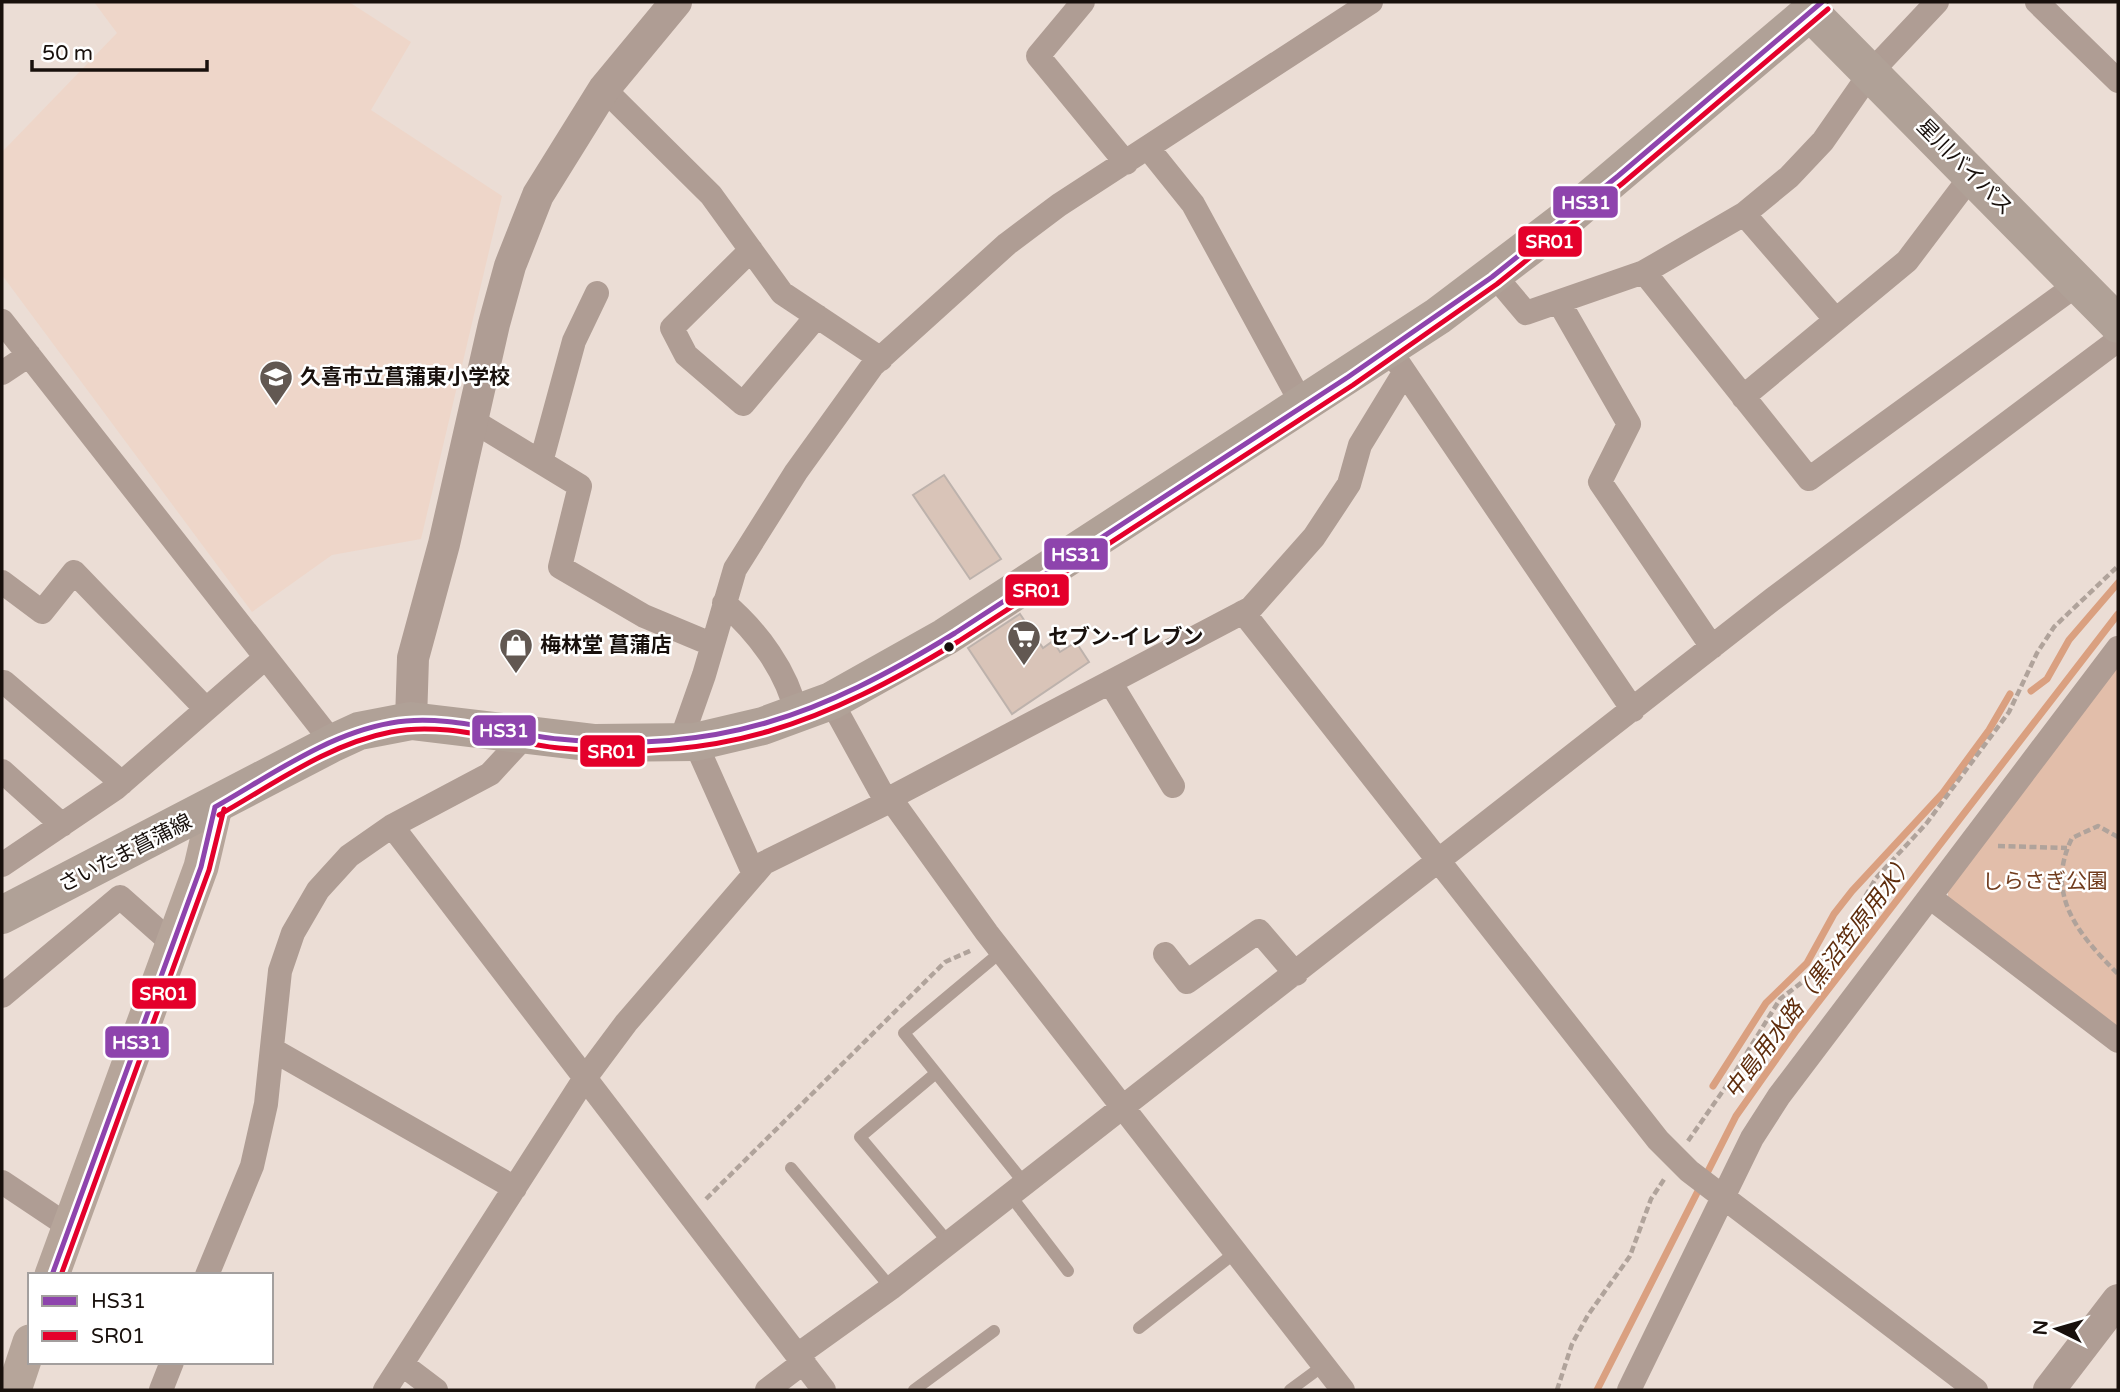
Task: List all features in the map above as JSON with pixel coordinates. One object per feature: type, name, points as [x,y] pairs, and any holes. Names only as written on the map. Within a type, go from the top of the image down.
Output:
[{"type":"main road","name":"星川バイパス","points":[[1811,5],[1871,72],[2118,324]]},
{"type":"main road","name":"さいたま菖蒲線","points":[[2,915],[359,731],[411,721],[596,743],[687,742],[814,708],[944,637],[1303,406],[1397,360],[1494,275],[1562,222],[1811,5]]},
{"type":"main road","points":[[53,1273],[201,867],[215,807]]},
{"type":"main road","points":[[14,1390],[28,1348]]},
{"type":"street","points":[[411,721],[413,658],[444,544],[470,419],[507,278],[538,195],[604,89],[676,2]]},
{"type":"street","points":[[1083,2],[1038,56],[1126,163]]},
{"type":"street","points":[[754,874],[687,742],[711,644],[735,569],[796,472],[881,359],[1007,244],[1059,205],[1371,2]]},
{"type":"street","points":[[1494,275],[1526,313],[1644,272],[1744,214],[1789,177],[1823,141],[1871,72],[1937,2]]},
{"type":"street","points":[[2037,2],[2118,81]]},
{"type":"street","points":[[604,89],[711,195],[782,293],[881,359]]},
{"type":"street","points":[[1149,148],[1194,204],[1303,406]]},
{"type":"street","points":[[1743,397],[1908,261],[1972,175]]},
{"type":"street","points":[[1744,214],[1836,320]]},
{"type":"street","points":[[751,250],[672,328],[685,355],[743,404],[817,316]]},
{"type":"street","points":[[1644,272],[1809,479],[2079,283]]},
{"type":"street","points":[[541,462],[574,341],[597,293]]},
{"type":"street","points":[[1559,302],[1629,424],[1600,482],[1712,647]]},
{"type":"street","points":[[2,321],[333,743]]},
{"type":"street","points":[[767,1390],[802,1358],[891,1288],[1441,862],[1712,647],[2118,340]]},
{"type":"street","points":[[2,373],[29,355]]},
{"type":"street","points":[[386,1390],[585,1078],[626,1023],[764,863],[1251,608],[1314,537],[1349,484],[1360,445],[1397,360]]},
{"type":"street","points":[[1397,360],[1633,710]]},
{"type":"street","points":[[470,419],[580,485],[560,567],[644,616],[711,644]]},
{"type":"street","points":[[2,582],[42,612],[74,572],[206,709]]},
{"type":"street","points":[[724,603],[744,621],[771,655],[792,694],[814,708],[888,799],[1001,952],[1125,1106],[1343,1390]]},
{"type":"street","points":[[1243,612],[1658,1140],[1680,1163],[1976,1390]]},
{"type":"street","points":[[1629,1390],[1720,1194],[1779,1096],[2118,648]]},
{"type":"street","points":[[2,865],[122,783],[265,658]]},
{"type":"street","points":[[4,682],[122,783]]},
{"type":"street","points":[[1110,682],[1173,786]]},
{"type":"street","points":[[208,1273],[252,1166],[266,1104],[280,971],[293,933],[326,881],[349,856],[392,826],[490,774],[526,735]]},
{"type":"street","points":[[2,771],[62,825]]},
{"type":"street","points":[[392,826],[824,1390]]},
{"type":"street","points":[[2,996],[120,897],[173,944]]},
{"type":"street","points":[[1931,898],[2118,1041]]},
{"type":"street","points":[[1165,954],[1187,982],[1259,931],[1296,974]]},
{"type":"street","points":[[272,1050],[515,1188]]},
{"type":"street","points":[[2,1182],[68,1226]]},
{"type":"street","points":[[2049,1390],[2118,1300]]},
{"type":"street","points":[[161,1390],[171,1364]]},
{"type":"street","points":[[403,1364],[436,1390]]},
{"type":"lane","points":[[1001,952],[904,1033],[936,1073],[1018,1189],[1068,1271]]},
{"type":"lane","points":[[936,1073],[860,1137],[949,1243]]},
{"type":"lane","points":[[791,1168],[891,1288]]},
{"type":"lane","points":[[1139,1328],[1236,1252]]},
{"type":"lane","points":[[914,1390],[994,1331]]},
{"type":"lane","points":[[1290,1390],[1324,1365]]},
{"type":"path","points":[[1557,1390],[1572,1344],[1588,1315],[1630,1256],[1651,1199],[1680,1163],[1780,999],[1809,976],[1848,926],[1877,878],[1926,824],[2009,712],[2048,634],[2118,566]]},
{"type":"path","points":[[2118,837],[2098,826],[2072,838],[2067,848],[2062,898],[2078,929],[2118,974]]},
{"type":"path","points":[[1978,835],[1992,845],[2067,848]]},
{"type":"path","points":[[689,1215],[945,962],[978,947],[1001,952]]},
{"type":"shaded area","name":"久喜市立菖蒲東小学校","points":[[94,2],[349,2],[411,42],[371,110],[502,196],[421,539],[332,555],[252,612],[2,275],[2,152],[117,33]]},
{"type":"green space","name":"しらさぎ公園","points":[[2118,664],[2118,1031],[1948,899],[1948,890]]},
{"type":"building","points":[[944,475],[1001,559],[970,579],[913,495]]},
{"type":"building","points":[[1020,614],[1043,648],[1053,641],[1060,652],[1076,642],[1089,662],[1012,714],[968,648]]},
{"type":"waterway","points":[[2031,691],[2047,679],[2069,640],[2118,583]]},
{"type":"waterway","name":"中島用水路（黒沼笠原用水）","points":[[1597,1390],[1736,1116],[1796,1031],[2118,614]]},
{"type":"waterway","points":[[1713,1086],[1766,1003],[1807,963],[1834,914],[1852,891],[1942,794],[1989,730],[2010,694]]},
{"type":"transit line","name":"HS31","points":[[215,807],[322,746],[367,728],[391,723],[454,722],[559,739],[616,742],[669,740],[719,734],[766,723],[859,687],[955,633],[1348,377],[1492,277],[1618,176],[1822,2]]},
{"type":"transit line","name":"SR01","points":[[219,815],[323,755],[391,732],[432,729],[559,748],[617,751],[671,749],[721,743],[769,731],[862,695],[959,641],[1353,385],[1497,284],[1623,183],[1828,9]]},
{"type":"transit line","name":"HS31","points":[[53,1273],[201,867],[215,807]]},
{"type":"transit line","name":"SR01","points":[[62,1273],[209,870],[224,809]]},
{"type":"place","name":"久喜市立菖蒲東小学校","points":[[276,407]]},
{"type":"place","name":"セブン-イレブン","points":[[1024,667]]},
{"type":"place","name":"梅林堂 菖蒲店","points":[[516,675]]}]
